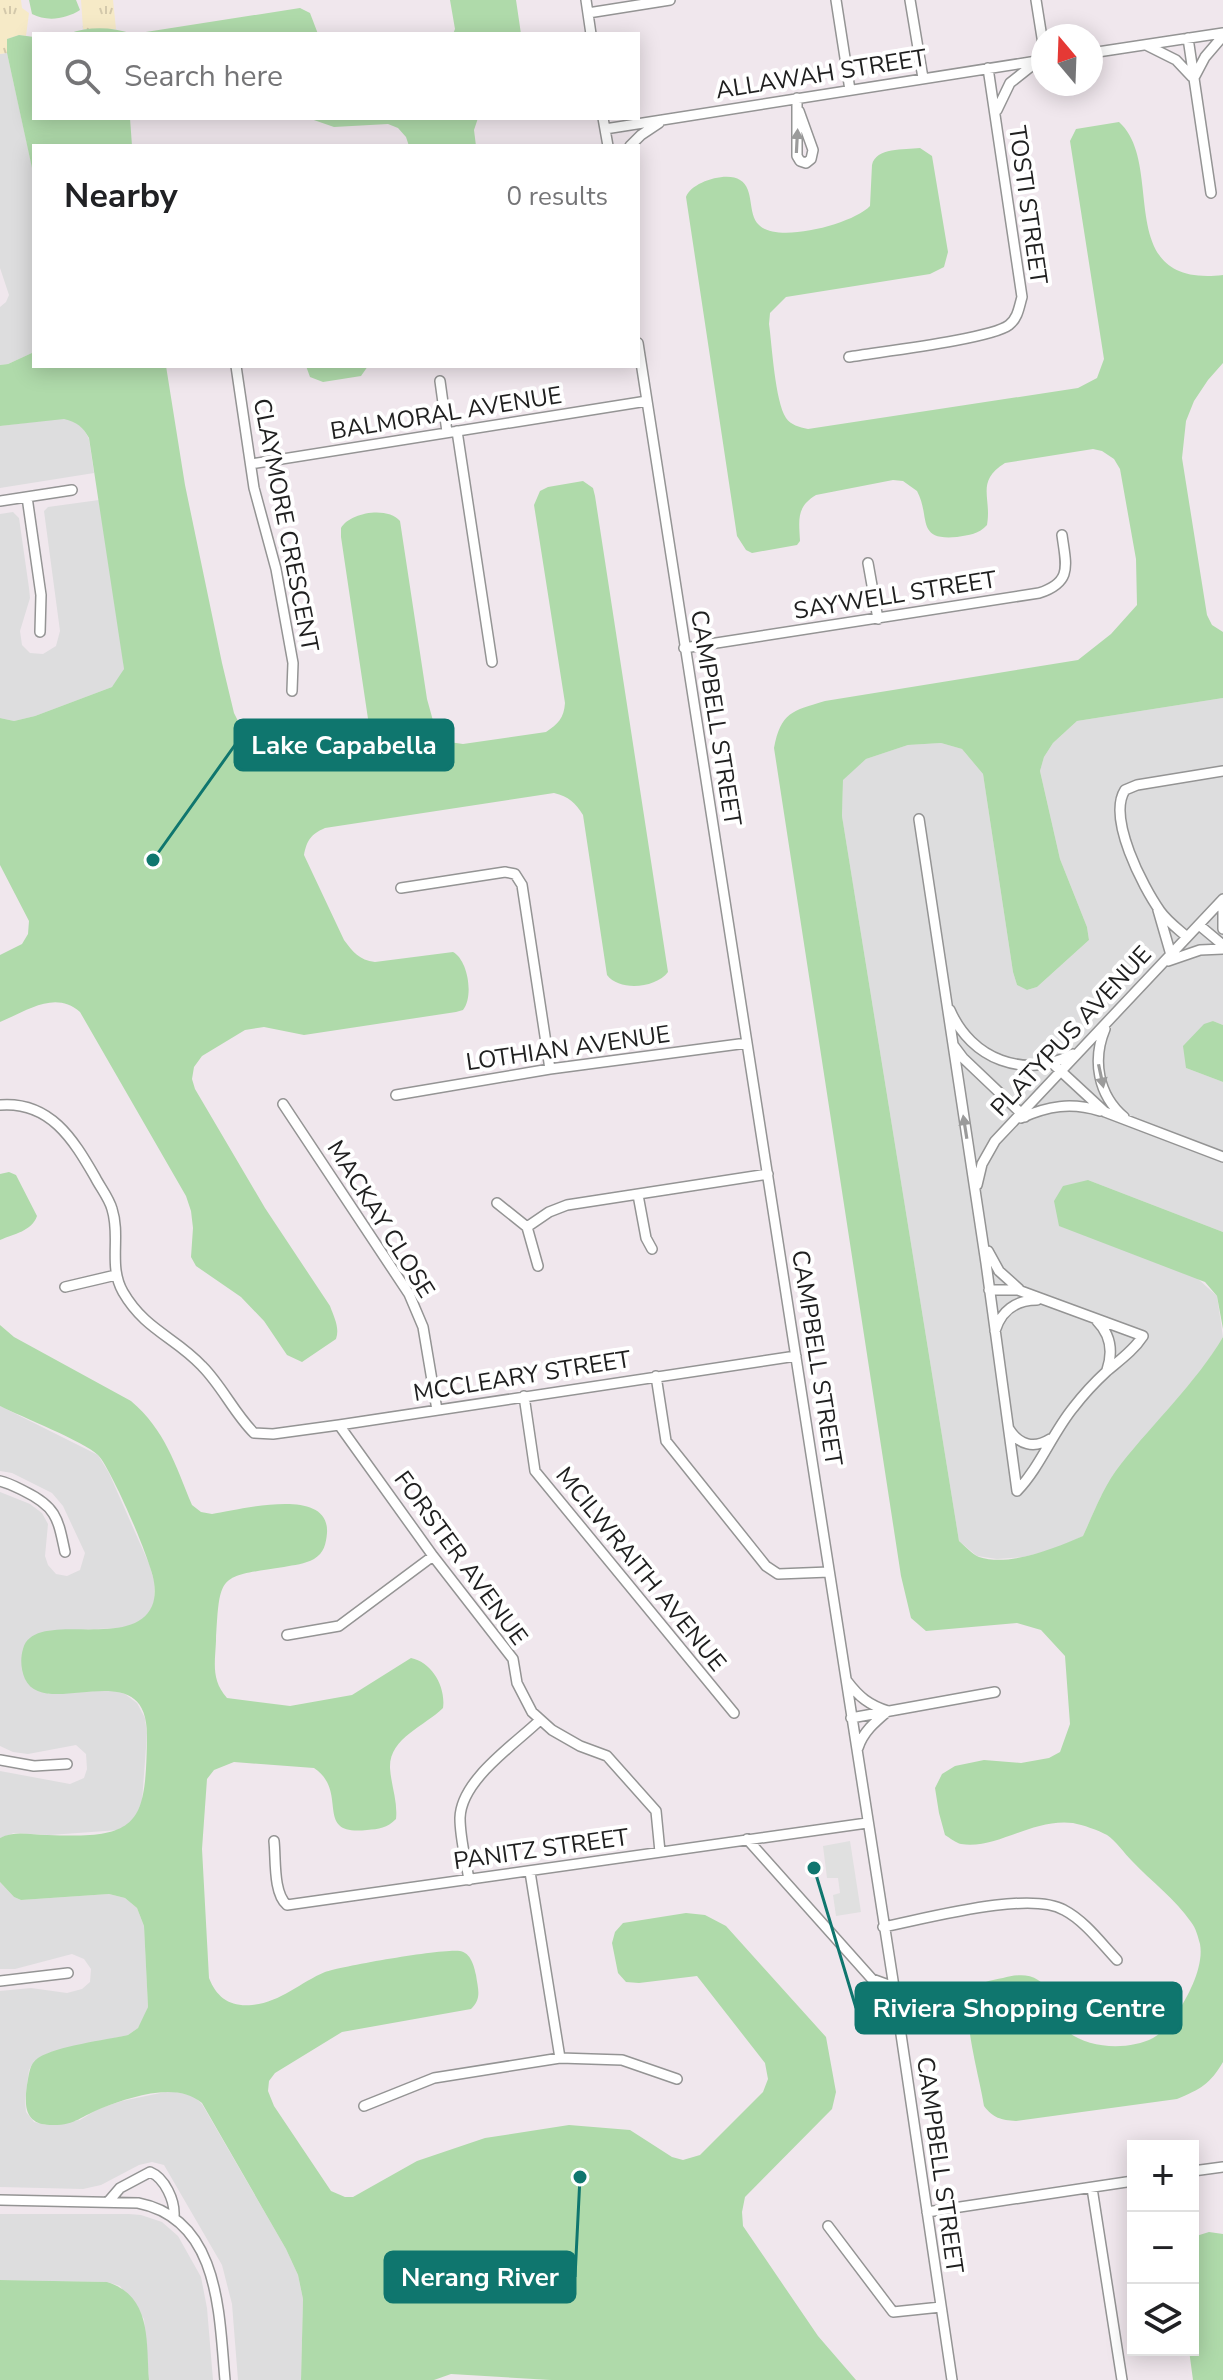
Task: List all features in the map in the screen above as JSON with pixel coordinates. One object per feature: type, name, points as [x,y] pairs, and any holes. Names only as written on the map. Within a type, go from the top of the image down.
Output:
[{"type":"street","points":[[586,0],[591,32]]},
{"type":"street","points":[[588,13],[670,0]]},
{"type":"street","points":[[836,0],[850,90]]},
{"type":"street","points":[[910,0],[923,78]]},
{"type":"street","points":[[1036,0],[1040,24]]},
{"type":"street","points":[[1103,51],[1223,34]]},
{"type":"street","points":[[1195,84],[1203,60],[1223,34]]},
{"type":"street","points":[[1188,38],[1211,193]]},
{"type":"street","points":[[1145,45],[1176,60],[1195,84]]},
{"type":"street","name":"ALLAWAH STREET","points":[[604,123],[669,119],[1031,62]]},
{"type":"street","points":[[995,115],[1010,83],[1031,67]]},
{"type":"street","name":"TOSTI STREET","points":[[849,357],[983,335],[1008,326],[1018,314],[1022,297],[988,68]]},
{"type":"street","points":[[797,98],[813,150],[813,157],[806,163],[797,156],[799,111]]},
{"type":"street","points":[[632,144],[648,129],[669,119]]},
{"type":"street","points":[[604,123],[608,144]]},
{"type":"street","name":"CAMPBELL STREET","points":[[640,356],[894,1987],[952,2380]]},
{"type":"street","name":"CLAYMORE CRESCENT","points":[[236,368],[254,488],[281,596],[293,663],[292,691]]},
{"type":"street","points":[[440,381],[452,432],[492,662]]},
{"type":"street","name":"BALMORAL AVENUE","points":[[251,464],[647,401]]},
{"type":"street","points":[[0,501],[72,490]]},
{"type":"street","points":[[27,497],[41,595],[40,632]]},
{"type":"street","name":"SAYWELL STREET","points":[[684,648],[1053,589],[1064,577],[1066,565],[1062,535]]},
{"type":"street","points":[[868,563],[878,619]]},
{"type":"street","points":[[1171,955],[1157,907],[1126,844],[1119,806],[1122,793],[1141,784],[1223,771]]},
{"type":"street","name":"PLATYPUS AVENUE","points":[[919,819],[983,1241],[1017,1491],[1033,1472],[1050,1439]]},
{"type":"street","points":[[401,888],[505,872],[515,874],[522,885],[550,1069]]},
{"type":"street","name":"PLATYPUS AVENUE","points":[[977,1204],[978,1175],[985,1156],[1011,1124],[1023,1115],[1223,899]]},
{"type":"street","points":[[1157,907],[1187,937]]},
{"type":"street","points":[[1223,907],[1223,929]]},
{"type":"street","points":[[1199,925],[1223,947]]},
{"type":"street","points":[[1163,963],[1223,947]]},
{"type":"street","points":[[946,999],[960,1029],[972,1043],[987,1055],[1018,1065],[1052,1063],[1072,1055],[1088,1043]]},
{"type":"street","points":[[1110,1019],[1101,1038],[1099,1075],[1113,1106],[1133,1123]]},
{"type":"street","points":[[951,1037],[963,1058],[1023,1115],[1061,1106],[1080,1106],[1107,1113],[1223,1157]]},
{"type":"street","name":"LOTHIAN AVENUE","points":[[396,1095],[550,1069],[747,1043]]},
{"type":"street","points":[[1052,1063],[1107,1113]]},
{"type":"street","name":"MACKAY CLOSE","points":[[283,1104],[409,1294],[423,1327],[437,1410]]},
{"type":"street","points":[[0,1105],[40,1110],[58,1124],[75,1142],[112,1208],[117,1237],[116,1275],[65,1287]]},
{"type":"street","points":[[527,1227],[549,1212],[567,1205],[768,1174]]},
{"type":"street","points":[[638,1195],[646,1238],[652,1249]]},
{"type":"street","points":[[497,1203],[527,1227],[538,1266]]},
{"type":"street","points":[[983,1241],[999,1271],[1027,1295]]},
{"type":"street","name":"MCCLEARY STREET","points":[[116,1275],[122,1291],[142,1319],[204,1367],[240,1419],[254,1433],[273,1434],[339,1425],[796,1356]]},
{"type":"street","points":[[989,1290],[1012,1289],[1143,1336],[1073,1407],[1050,1439],[1035,1445],[1023,1443],[1015,1438],[1008,1426]]},
{"type":"street","points":[[995,1339],[999,1321],[1012,1306],[1028,1300],[1044,1301]]},
{"type":"street","points":[[1093,1319],[1102,1327],[1110,1343],[1110,1359],[1105,1373]]},
{"type":"street","points":[[656,1376],[666,1441],[766,1566],[778,1574],[829,1572]]},
{"type":"street","name":"MCILWRAITH AVENUE","points":[[524,1396],[535,1471],[734,1713]]},
{"type":"street","name":"FORSTER AVENUE","points":[[339,1425],[433,1556],[513,1659],[517,1683],[532,1712],[552,1730],[580,1746],[607,1756],[656,1811],[660,1852]]},
{"type":"street","points":[[0,1481],[37,1497],[50,1507],[58,1520],[65,1552]]},
{"type":"street","points":[[287,1635],[339,1626],[433,1556]]},
{"type":"street","points":[[845,1678],[869,1704],[888,1711]]},
{"type":"street","points":[[851,1718],[995,1692]]},
{"type":"street","points":[[856,1752],[860,1739],[888,1711]]},
{"type":"street","points":[[469,1880],[461,1827],[464,1798],[475,1780],[540,1720]]},
{"type":"street","points":[[0,1760],[34,1766],[67,1764]]},
{"type":"street","name":"PANITZ STREET","points":[[274,1841],[279,1892],[287,1905],[867,1823]]},
{"type":"street","points":[[747,1839],[872,1979],[894,1987]]},
{"type":"street","points":[[530,1872],[560,2058]]},
{"type":"street","points":[[883,1927],[1021,1903],[1049,1904],[1074,1916],[1117,1960]]},
{"type":"street","points":[[0,1981],[68,1973]]},
{"type":"street","points":[[364,2106],[434,2078],[560,2058],[622,2060],[677,2079]]},
{"type":"street","points":[[1199,2170],[1223,2167]]},
{"type":"street","points":[[108,2202],[120,2188],[150,2172],[158,2175],[168,2193],[174,2206],[174,2216]]},
{"type":"street","points":[[927,2212],[1127,2182]]},
{"type":"street","points":[[1092,2188],[1122,2380]]},
{"type":"street","points":[[0,2200],[152,2206],[174,2216],[190,2233],[213,2279],[225,2380]]},
{"type":"street","points":[[828,2226],[893,2312],[941,2307]]},
{"type":"shaded area","points":[[29,0],[76,0],[80,10],[69,16],[44,18],[32,14]]},
{"type":"shaded area","points":[[450,0],[516,0],[521,32],[454,32]]},
{"type":"shaded area","points":[[300,8],[310,13],[317,32],[146,32]]},
{"type":"shaded area","points":[[100,28],[125,32],[76,32]]},
{"type":"shaded area","points":[[19,35],[32,37],[32,120],[130,120],[132,144],[32,144],[32,168],[7,53],[7,39]]},
{"type":"shaded area","points":[[7,53],[32,167],[32,353],[0,365],[0,307],[9,295],[0,268],[0,54]]},
{"type":"shaded area","points":[[314,120],[477,120],[474,130],[476,144],[408,144],[398,128],[388,124],[334,127]]},
{"type":"shaded area","points":[[1119,122],[1133,141],[1140,166],[1153,244],[1166,263],[1188,274],[1223,275],[1223,363],[1194,401],[1186,421],[1182,458],[1207,615],[1212,625],[1223,632],[1223,698],[1077,721],[1053,743],[1040,771],[1060,859],[1087,927],[1089,940],[1037,987],[1027,990],[1017,985],[1013,972],[983,774],[962,749],[941,743],[908,745],[866,759],[843,780],[842,816],[959,1541],[979,1557],[1004,1560],[1032,1555],[1083,1536],[1115,1472],[1187,1386],[1223,1337],[1223,2062],[1204,2085],[1177,2099],[1016,2121],[998,2118],[984,2106],[968,2015],[968,2002],[977,1986],[1012,1976],[1034,1978],[1043,1984],[1056,2017],[1067,2031],[1090,2043],[1129,2045],[1153,2038],[1176,2016],[1195,1980],[1200,1944],[1193,1924],[1178,1906],[1114,1840],[1099,1831],[1073,1823],[1058,1823],[974,1845],[959,1843],[945,1835],[935,1788],[942,1774],[955,1766],[984,1760],[1021,1763],[1049,1758],[1060,1752],[1070,1724],[1065,1656],[1041,1630],[1017,1623],[926,1631],[911,1618],[901,1576],[774,748],[780,727],[790,715],[825,701],[1078,660],[1111,634],[1137,605],[1136,559],[1120,469],[1114,459],[1093,449],[1005,463],[987,484],[987,525],[974,534],[957,537],[935,535],[926,525],[917,491],[903,481],[893,480],[816,495],[802,509],[800,541],[797,545],[752,553],[746,550],[737,536],[686,197],[702,183],[719,177],[734,178],[748,189],[753,215],[759,225],[782,233],[798,232],[832,225],[870,206],[872,165],[879,155],[892,150],[920,148],[932,156],[948,252],[944,267],[930,274],[786,297],[770,313],[779,399],[786,418],[796,425],[808,429],[1078,388],[1097,378],[1104,359],[1070,141],[1076,129]]},
{"type":"shaded area","points":[[32,353],[32,368],[166,368],[185,485],[234,713],[256,757],[265,766],[278,771],[352,761],[364,754],[371,739],[341,537],[341,528],[346,522],[369,513],[387,514],[400,521],[427,699],[437,735],[449,742],[463,744],[546,732],[554,726],[562,717],[565,703],[534,505],[540,491],[548,487],[583,481],[593,488],[668,972],[655,982],[638,986],[620,984],[607,975],[583,815],[564,796],[554,793],[325,828],[313,835],[304,855],[344,940],[354,952],[375,962],[453,952],[466,970],[469,988],[463,1010],[456,1012],[304,1035],[264,1027],[245,1030],[202,1056],[194,1067],[192,1079],[195,1089],[335,1318],[336,1339],[302,1362],[287,1355],[264,1321],[241,1297],[196,1266],[191,1257],[193,1228],[186,1196],[80,1012],[61,1003],[51,1003],[0,1022],[0,955],[22,944],[28,934],[29,921],[0,865],[0,718],[14,721],[35,716],[112,687],[124,669],[89,438],[79,426],[64,419],[0,426],[0,365]]},
{"type":"shaded area","points":[[307,368],[367,368],[361,376],[323,382],[310,377]]},
{"type":"shaded area","points":[[64,418],[83,428],[89,439],[94,473],[0,488],[0,426]]},
{"type":"shaded area","points":[[99,500],[124,669],[112,687],[35,716],[14,721],[0,718],[0,514],[13,512],[19,518],[30,598],[20,631],[22,645],[30,653],[43,654],[56,646],[60,631],[44,511],[48,507]]},
{"type":"shaded area","points":[[1223,698],[1223,1025],[1213,1021],[1186,1068],[1223,1082],[1223,1232],[1088,1180],[1217,1296],[1223,1337],[1206,1365],[1101,1496],[1083,1536],[1055,1549],[1023,1557],[997,1559],[977,1556],[959,1541],[842,816],[843,779],[866,759],[908,745],[941,743],[962,749],[983,774],[1013,972],[1017,985],[1027,990],[1037,987],[1089,940],[1087,927],[1060,859],[1040,771],[1053,743],[1077,721]]},
{"type":"shaded area","points":[[1213,1021],[1223,1025],[1223,1082],[1186,1068],[1183,1046],[1204,1024]]},
{"type":"shaded area","points":[[9,1172],[16,1175],[37,1216],[27,1229],[0,1240],[0,1174]]},
{"type":"shaded area","points":[[1088,1180],[1223,1232],[1223,1329],[1217,1296],[1205,1282],[1059,1226],[1054,1201],[1063,1186]]},
{"type":"shaded area","points":[[0,1325],[14,1337],[131,1401],[143,1412],[161,1436],[192,1505],[201,1512],[212,1514],[281,1504],[314,1509],[324,1518],[326,1541],[317,1557],[303,1563],[246,1573],[227,1582],[222,1590],[217,1619],[215,1671],[218,1685],[227,1698],[290,1706],[352,1695],[411,1658],[419,1660],[431,1670],[440,1684],[443,1708],[409,1734],[395,1748],[391,1758],[396,1819],[386,1826],[350,1830],[341,1826],[336,1819],[330,1789],[314,1768],[234,1762],[214,1770],[207,1779],[202,1849],[209,1978],[225,2000],[244,2005],[262,2003],[325,1972],[435,1952],[464,1952],[474,1968],[478,1994],[471,2009],[342,2032],[275,2073],[269,2081],[268,2091],[274,2106],[331,2191],[353,2197],[417,2161],[485,2138],[569,2125],[630,2130],[672,2157],[683,2160],[700,2155],[763,2092],[768,2079],[765,2063],[697,1976],[626,1982],[618,1973],[612,1943],[615,1932],[623,1923],[686,1913],[705,1915],[726,1926],[826,2037],[836,2092],[832,2109],[745,2197],[743,2226],[818,2336],[856,2380],[551,2380],[451,2374],[434,2380],[301,2380],[303,2299],[298,2275],[202,2103],[179,2093],[153,2093],[114,2104],[66,2124],[42,2124],[31,2117],[26,2107],[26,2093],[35,2060],[69,2047],[128,2035],[138,2028],[148,2007],[144,1926],[137,1908],[125,1898],[109,1894],[21,1900],[14,1897],[0,1882],[0,1838],[17,1834],[78,1836],[119,1829],[131,1820],[139,1807],[144,1790],[147,1736],[143,1711],[131,1697],[114,1692],[53,1694],[36,1690],[25,1679],[22,1653],[31,1637],[45,1631],[105,1629],[125,1626],[141,1619],[152,1606],[155,1588],[152,1572],[130,1516],[98,1455],[66,1436],[0,1406]]},
{"type":"shaded area","points":[[0,1406],[98,1455],[150,1566],[154,1603],[148,1614],[136,1624],[121,1628],[49,1631],[35,1635],[48,1694],[110,1690],[125,1694],[137,1703],[145,1718],[147,1734],[142,1801],[133,1822],[119,1830],[50,1835],[14,1833],[0,1838],[0,1771],[70,1784],[84,1778],[87,1769],[86,1754],[76,1745],[28,1754],[0,1746],[0,1492],[30,1504],[42,1513],[48,1524],[45,1556],[56,1574],[67,1576],[80,1570],[85,1553],[63,1506],[52,1493],[12,1473],[0,1471]]},
{"type":"shaded area","points":[[850,1841],[861,1912],[836,1916],[833,1895],[840,1893],[838,1878],[827,1878],[823,1846]]},
{"type":"shaded area","points":[[0,1882],[21,1900],[109,1894],[125,1898],[137,1908],[144,1926],[148,2007],[144,2018],[138,2028],[128,2035],[48,2053],[34,2061],[29,2070],[26,2112],[34,2122],[46,2125],[80,2120],[98,2109],[122,2101],[170,2091],[193,2095],[202,2104],[298,2275],[303,2299],[301,2380],[238,2380],[232,2304],[222,2265],[164,2165],[152,2162],[139,2165],[101,2185],[83,2189],[0,2187],[0,1991],[31,1988],[67,1993],[82,1989],[90,1982],[91,1969],[84,1959],[72,1954],[15,1969],[0,1969]]},
{"type":"shaded area","points":[[0,2214],[129,2214],[162,2222],[178,2236],[201,2277],[213,2380],[149,2380],[144,2319],[120,2286],[107,2282],[0,2280]]},
{"type":"shaded area","points":[[1209,2232],[1223,2234],[1223,2380],[1193,2380],[1190,2356],[1199,2356],[1199,2235]]},
{"type":"shaded area","points":[[0,2280],[107,2282],[122,2289],[132,2298],[144,2322],[149,2380],[0,2380]]},
{"type":"green space","points":[[0,0],[21,0],[22,8],[29,13],[26,36],[7,39],[7,53],[0,54]]},
{"type":"green space","points":[[81,0],[113,0],[116,29],[83,29]]},
{"type":"place","name":"Lake Capabella","points":[[153,860]]},
{"type":"place","name":"Riviera Shopping Centre","points":[[814,1868]]},
{"type":"place","name":"Nerang River","points":[[580,2177]]}]
